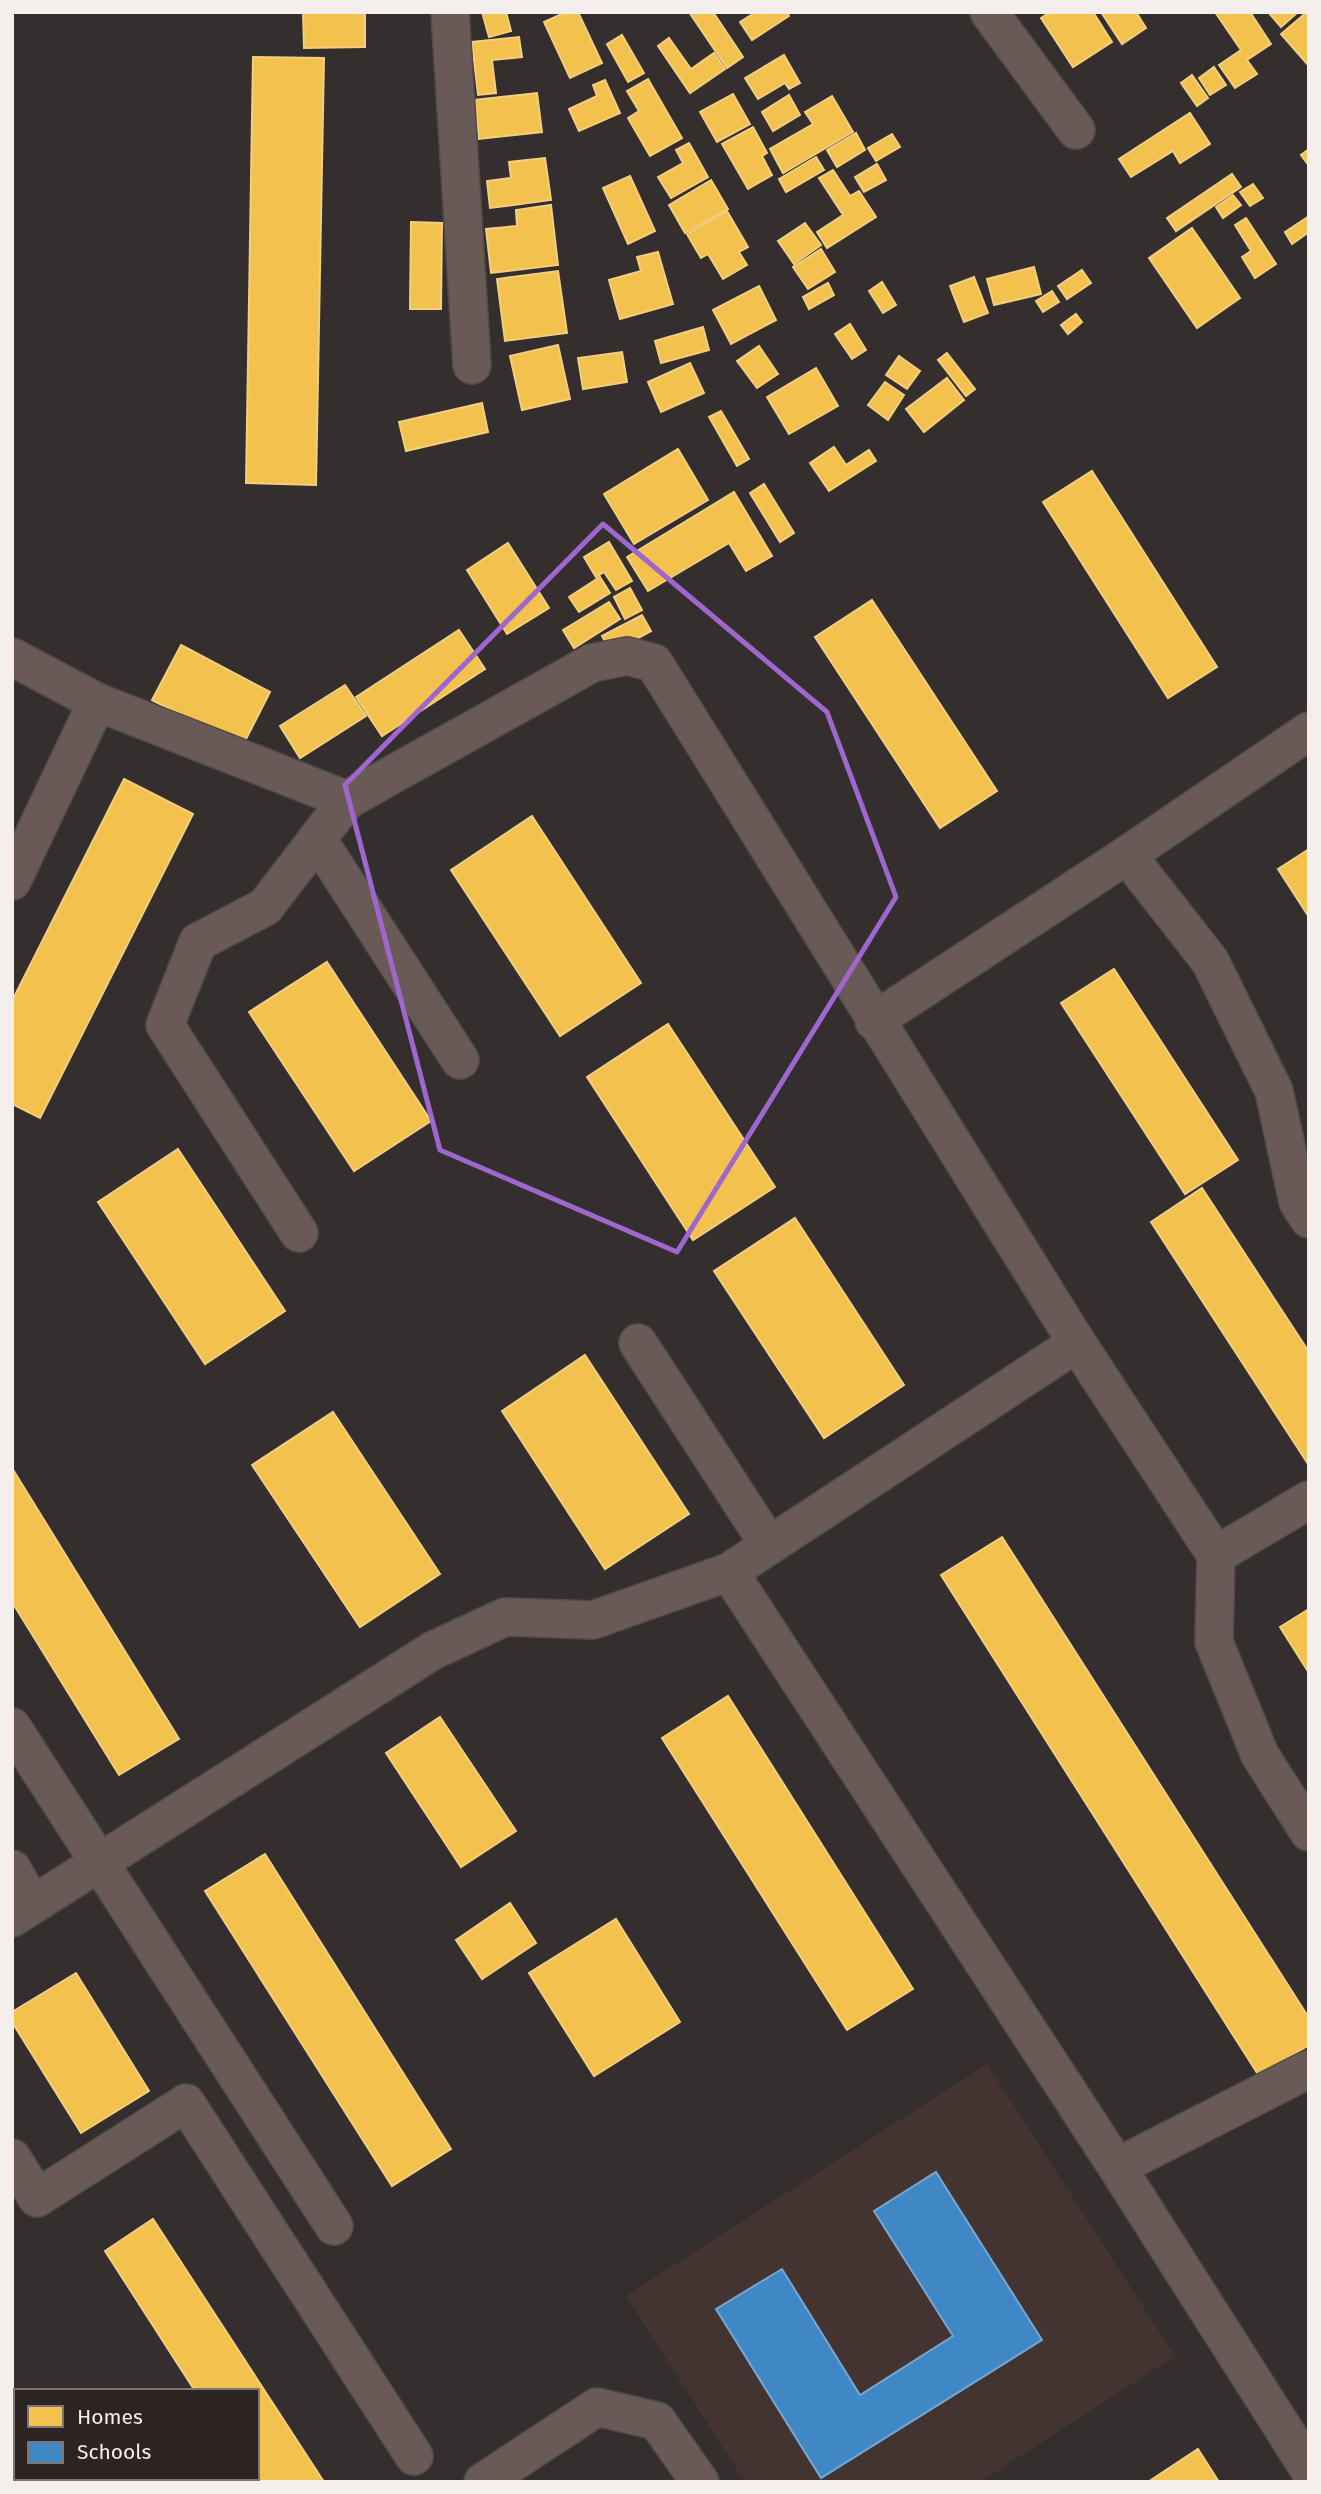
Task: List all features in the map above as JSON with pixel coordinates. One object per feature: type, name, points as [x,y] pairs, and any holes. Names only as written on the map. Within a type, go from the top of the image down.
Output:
[{"type":"street","points":[[450,12],[472,365]]},
{"type":"street","points":[[989,12],[1076,130]]},
{"type":"street","points":[[299,1233],[165,1025],[198,942],[265,907],[347,800],[592,663],[627,656],[654,663],[874,1021],[1077,1343],[1216,1555],[1214,1642],[1260,1755],[1309,1832]]},
{"type":"street","points":[[12,657],[97,702],[347,800]]},
{"type":"street","points":[[12,881],[97,702]]},
{"type":"street","points":[[874,1021],[1127,855],[1309,731]]},
{"type":"street","points":[[318,840],[460,1060]]},
{"type":"street","points":[[1127,855],[1210,961],[1274,1091],[1298,1202],[1309,1219]]},
{"type":"street","points":[[638,1343],[769,1545]]},
{"type":"street","points":[[12,1869],[22,1911],[432,1651],[505,1618],[593,1620],[729,1572],[1077,1343]]},
{"type":"street","points":[[1216,1555],[1309,1500]]},
{"type":"street","points":[[729,1572],[1117,2167],[1309,2469]]},
{"type":"street","points":[[12,1727],[334,2226]]},
{"type":"street","points":[[1117,2167],[1309,2069]]},
{"type":"street","points":[[12,2158],[37,2198],[186,2104],[414,2456]]},
{"type":"street","points":[[483,2482],[597,2407],[657,2421],[700,2482]]},
{"type":"highlighted area","points":[[603,524],[827,712],[896,897],[677,1252],[440,1150],[345,785]]},
{"type":"shaded area","points":[[987,2064],[1175,2356],[980,2482],[745,2482],[626,2296]]},
{"type":"building: Homes","points":[[303,12],[365,12],[365,47],[304,48]]},
{"type":"building: Homes","points":[[482,12],[506,12],[511,31],[489,37]]},
{"type":"building: Homes","points":[[566,12],[578,12],[602,63],[570,78],[544,22]]},
{"type":"building: Homes","points":[[689,12],[713,12],[743,57],[727,68]]},
{"type":"building: Homes","points":[[756,12],[787,12],[789,16],[752,40],[740,22]]},
{"type":"building: Homes","points":[[1050,12],[1093,12],[1112,42],[1073,67],[1041,18]]},
{"type":"building: Homes","points":[[1101,12],[1136,12],[1146,28],[1122,44]]},
{"type":"building: Homes","points":[[1215,12],[1250,12],[1271,44],[1247,60],[1257,74],[1235,88],[1219,65],[1241,50]]},
{"type":"building: Homes","points":[[1268,12],[1298,12],[1281,27]]},
{"type":"building: Homes","points":[[1307,12],[1309,15],[1309,66],[1281,34]]},
{"type":"building: Homes","points":[[622,35],[644,73],[628,82],[607,44]]},
{"type":"building: Homes","points":[[519,37],[522,57],[492,60],[496,93],[478,95],[472,42]]},
{"type":"building: Homes","points":[[669,38],[691,69],[714,53],[725,69],[690,93],[658,46]]},
{"type":"building: Homes","points":[[784,55],[800,83],[789,89],[785,83],[758,99],[745,78]]},
{"type":"building: Homes","points":[[253,57],[324,58],[316,485],[246,483]]},
{"type":"building: Homes","points":[[1214,67],[1226,85],[1210,95],[1199,78]]},
{"type":"building: Homes","points":[[1192,75],[1208,98],[1197,106],[1181,83]]},
{"type":"building: Homes","points":[[648,79],[682,138],[650,156],[628,118],[639,111],[627,91]]},
{"type":"building: Homes","points":[[605,80],[620,113],[579,131],[569,109],[597,96],[593,85]]},
{"type":"building: Homes","points":[[537,93],[542,132],[479,139],[475,100]]},
{"type":"building: Homes","points":[[733,94],[750,124],[717,142],[700,112]]},
{"type":"building: Homes","points":[[789,95],[800,115],[773,131],[762,112]]},
{"type":"building: Homes","points":[[832,96],[853,132],[783,173],[770,149],[813,124],[805,112]]},
{"type":"building: Homes","points":[[1190,113],[1210,144],[1180,163],[1173,151],[1131,177],[1119,159]]},
{"type":"building: Homes","points":[[753,127],[767,153],[762,156],[772,175],[748,189],[722,144]]},
{"type":"building: Homes","points":[[856,133],[865,150],[837,167],[827,150]]},
{"type":"building: Homes","points":[[892,134],[900,147],[876,161],[868,148]]},
{"type":"building: Homes","points":[[689,143],[708,177],[671,198],[658,177],[683,163],[676,150]]},
{"type":"building: Homes","points":[[1309,149],[1309,166],[1301,155]]},
{"type":"building: Homes","points":[[816,157],[824,170],[786,192],[779,179]]},
{"type":"building: Homes","points":[[545,158],[551,200],[490,208],[487,181],[511,178],[509,162]]},
{"type":"building: Homes","points":[[877,164],[886,180],[864,192],[855,177]]},
{"type":"building: Homes","points":[[833,170],[850,196],[859,191],[876,217],[827,248],[817,232],[843,215],[819,178]]},
{"type":"building: Homes","points":[[1232,174],[1241,187],[1176,231],[1167,218]]},
{"type":"building: Homes","points":[[630,176],[655,231],[628,244],[603,188]]},
{"type":"building: Homes","points":[[711,180],[728,209],[685,233],[669,205]]},
{"type":"building: Homes","points":[[1253,184],[1263,198],[1250,206],[1240,192]]},
{"type":"building: Homes","points":[[1233,195],[1241,205],[1223,218],[1216,207]]},
{"type":"building: Homes","points":[[551,205],[558,265],[491,273],[486,229],[517,226],[516,210]]},
{"type":"building: Homes","points":[[727,211],[748,247],[739,252],[747,265],[723,279],[708,254],[701,258],[687,234]]},
{"type":"building: Homes","points":[[1309,216],[1309,232],[1292,244],[1285,232]]},
{"type":"building: Homes","points":[[1246,218],[1276,264],[1255,278],[1242,257],[1251,251],[1235,225]]},
{"type":"building: Homes","points":[[411,222],[442,223],[441,309],[410,309]]},
{"type":"building: Homes","points":[[805,223],[821,245],[794,264],[778,241]]},
{"type":"building: Homes","points":[[1192,228],[1240,298],[1197,328],[1149,258]]},
{"type":"building: Homes","points":[[821,249],[835,272],[808,289],[793,267]]},
{"type":"building: Homes","points":[[658,252],[673,304],[620,319],[609,280],[641,271],[637,257]]},
{"type":"building: Homes","points":[[1034,267],[1041,294],[994,305],[987,279]]},
{"type":"building: Homes","points":[[1082,270],[1091,283],[1067,299],[1058,286]]},
{"type":"building: Homes","points":[[558,271],[567,333],[505,341],[497,279]]},
{"type":"building: Homes","points":[[974,277],[988,313],[964,322],[950,286]]},
{"type":"building: Homes","points":[[882,282],[896,305],[883,313],[869,291]]},
{"type":"building: Homes","points":[[828,283],[834,295],[809,309],[803,297]]},
{"type":"building: Homes","points":[[759,286],[776,320],[731,344],[713,310]]},
{"type":"building: Homes","points":[[1052,291],[1059,302],[1043,312],[1036,301]]},
{"type":"building: Homes","points":[[1076,314],[1082,322],[1068,334],[1061,325]]},
{"type":"building: Homes","points":[[850,324],[866,350],[852,359],[835,334]]},
{"type":"building: Homes","points":[[703,327],[709,350],[661,363],[655,341]]},
{"type":"building: Homes","points":[[558,345],[570,399],[522,410],[510,356]]},
{"type":"building: Homes","points":[[759,346],[778,374],[757,388],[737,361]]},
{"type":"building: Homes","points":[[622,352],[627,382],[583,389],[578,358]]},
{"type":"building: Homes","points":[[947,353],[975,389],[966,396],[938,360]]},
{"type":"building: Homes","points":[[899,356],[920,371],[907,389],[886,375]]},
{"type":"building: Homes","points":[[690,363],[704,393],[661,412],[648,382]]},
{"type":"building: Homes","points":[[816,368],[838,406],[789,434],[767,397]]},
{"type":"building: Homes","points":[[947,378],[964,400],[924,432],[906,409]]},
{"type":"building: Homes","points":[[885,382],[904,395],[888,420],[868,405]]},
{"type":"building: Homes","points":[[482,403],[488,432],[406,451],[399,422]]},
{"type":"building: Homes","points":[[721,411],[749,459],[737,466],[709,417]]},
{"type":"building: Homes","points":[[834,447],[846,465],[869,450],[876,461],[829,491],[810,463]]},
{"type":"building: Homes","points":[[678,449],[708,500],[634,544],[604,494]]},
{"type":"building: Homes","points":[[1092,471],[1217,667],[1168,698],[1043,502]]},
{"type":"building: Homes","points":[[764,484],[794,533],[780,542],[750,493]]},
{"type":"building: Homes","points":[[734,492],[772,556],[746,571],[729,543],[648,591],[627,557]]},
{"type":"building: Homes","points":[[609,542],[632,581],[616,590],[604,572],[596,577],[584,557]]},
{"type":"building: Homes","points":[[508,543],[549,608],[507,634],[467,570]]},
{"type":"building: Homes","points":[[600,577],[610,593],[579,612],[569,597]]},
{"type":"building: Homes","points":[[630,588],[642,610],[625,619],[614,597]]},
{"type":"building: Homes","points":[[872,600],[997,791],[940,828],[815,637]]},
{"type":"building: Homes","points":[[609,602],[620,619],[574,648],[563,630]]},
{"type":"building: Homes","points":[[642,615],[651,631],[611,653],[602,636]]},
{"type":"building: Homes","points":[[459,630],[485,669],[382,736],[356,697]]},
{"type":"building: Homes","points":[[181,645],[270,692],[242,747],[152,700]]},
{"type":"building: Homes","points":[[345,685],[366,716],[300,758],[280,726]]},
{"type":"building: Homes","points":[[124,779],[193,814],[40,1118],[12,1104],[12,1001]]},
{"type":"building: Homes","points":[[532,816],[641,983],[560,1036],[451,870]]},
{"type":"building: Homes","points":[[1309,849],[1309,917],[1278,869]]},
{"type":"building: Homes","points":[[327,962],[431,1121],[354,1171],[249,1012]]},
{"type":"building: Homes","points":[[1114,969],[1238,1160],[1185,1194],[1061,1003]]},
{"type":"building: Homes","points":[[668,1024],[775,1187],[693,1240],[587,1077]]},
{"type":"building: Homes","points":[[178,1149],[285,1311],[205,1364],[98,1202]]},
{"type":"building: Homes","points":[[1202,1188],[1309,1352],[1308,1464],[1151,1222]]},
{"type":"building: Homes","points":[[795,1218],[904,1385],[824,1438],[714,1271]]},
{"type":"building: Homes","points":[[585,1355],[689,1514],[605,1569],[502,1411]]},
{"type":"building: Homes","points":[[333,1412],[440,1574],[360,1627],[252,1465]]},
{"type":"building: Homes","points":[[12,1468],[179,1739],[119,1775],[12,1602]]},
{"type":"building: Homes","points":[[1002,1537],[1309,2018],[1309,2045],[1259,2076],[941,1575]]},
{"type":"building: Homes","points":[[1309,1609],[1309,1673],[1280,1627]]},
{"type":"building: Homes","points":[[728,1696],[913,1989],[847,2030],[662,1738]]},
{"type":"building: Homes","points":[[440,1717],[516,1831],[461,1867],[386,1753]]},
{"type":"building: Homes","points":[[265,1854],[451,2149],[392,2186],[205,1891]]},
{"type":"building: Homes","points":[[510,1903],[536,1943],[482,1979],[456,1940]]},
{"type":"building: Homes","points":[[616,1919],[680,2022],[594,2076],[529,1973]]},
{"type":"building: Homes","points":[[76,1973],[149,2091],[81,2133],[12,2022],[12,2012]]},
{"type":"building: Homes","points":[[153,2219],[324,2482],[254,2482],[253,2480],[259,2480],[259,2389],[194,2389],[105,2251]]},
{"type":"building: Homes","points":[[1198,2449],[1219,2482],[1148,2482]]},
{"type":"building: Schools","points":[[936,2172],[1042,2340],[821,2478],[716,2309],[782,2269],[860,2395],[953,2336],[874,2211]]}]
